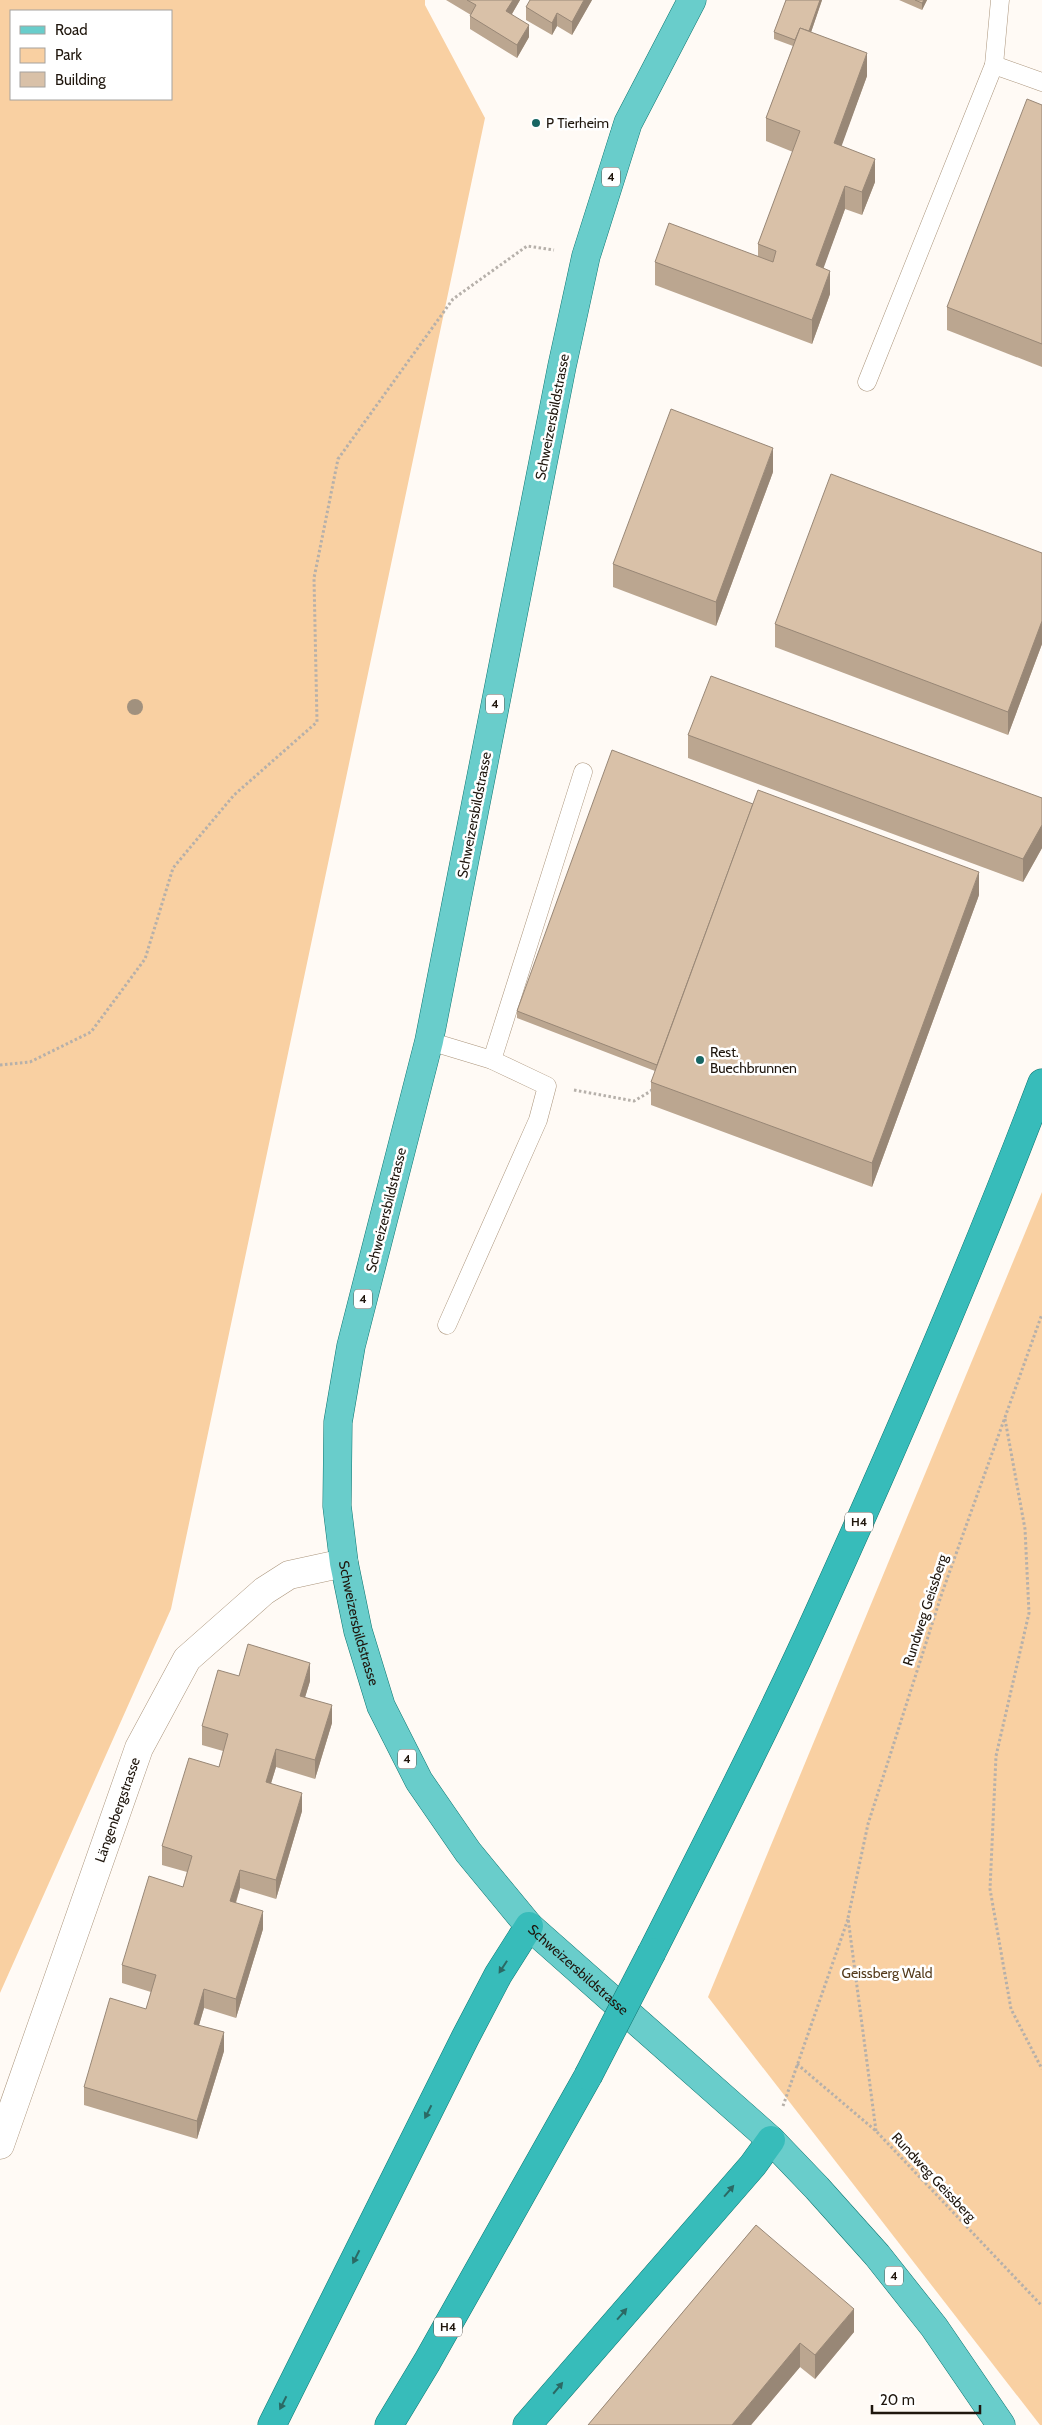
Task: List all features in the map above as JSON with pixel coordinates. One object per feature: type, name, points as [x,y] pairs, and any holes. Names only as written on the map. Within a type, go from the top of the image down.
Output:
[{"type":"highway","name":"H4","points":[[389,2425],[428,2362],[588,2076],[652,1952],[818,1614],[924,1375],[1005,1180],[1042,1083]]},
{"type":"highway","points":[[272,2425],[465,2038],[498,1975],[529,1926]]},
{"type":"highway","points":[[527,2425],[753,2164],[771,2140]]},
{"type":"main road","name":"Schweizersbildstrasse","points":[[692,0],[628,123],[586,256],[562,366],[429,1041],[351,1346],[340,1412],[337,1506],[344,1562],[358,1631],[381,1706],[418,1781],[468,1852],[529,1926],[771,2140],[877,2255],[934,2327],[1001,2425]]},
{"type":"street","name":"Längenbergstrasse","points":[[0,2145],[139,1748],[187,1659],[264,1591],[289,1575],[344,1562]]},
{"type":"lane","points":[[867,382],[994,65],[1000,0]]},
{"type":"lane","points":[[994,65],[1042,82]]},
{"type":"lane","points":[[492,1060],[584,772]]},
{"type":"lane","points":[[429,1041],[492,1060],[546,1086],[538,1120],[447,1325]]},
{"type":"path","points":[[0,1064],[30,1062],[91,1032],[145,959],[173,868],[234,795],[318,722],[314,578],[338,459],[452,299],[527,246],[586,256]]},
{"type":"path","points":[[546,1086],[634,1101],[651,1091],[654,1082]]},
{"type":"path","name":"Rundweg Geissberg","points":[[771,2140],[848,1918],[868,1824],[942,1593],[1042,1314]]},
{"type":"path","points":[[1005,1419],[1025,1530],[1029,1613],[996,1756],[990,1889],[1011,2009],[1042,2068]]},
{"type":"path","name":"Rundweg Geissberg","points":[[848,1918],[876,2131],[1042,2306]]},
{"type":"path","points":[[797,2064],[876,2131]]},
{"type":"green space","points":[[0,0],[425,0],[425,5],[485,118],[171,1609],[0,1993]]},
{"type":"green space","name":"Geissberg Wald","points":[[1042,1192],[1042,2425],[1040,2425],[708,1997]]},
{"type":"building","points":[[467,0],[513,0],[506,11],[529,25],[517,45],[470,16],[476,5]]},
{"type":"building","points":[[530,0],[584,0],[572,22],[557,13],[552,23],[526,7]]},
{"type":"building","points":[[786,0],[820,0],[809,31],[800,28],[795,40],[774,32]]},
{"type":"building","points":[[800,28],[867,53],[834,143],[875,159],[862,192],[845,186],[816,265],[830,271],[812,320],[655,262],[669,223],[773,262],[776,251],[758,244],[800,131],[766,118]]},
{"type":"building","points":[[1027,99],[1042,105],[1042,344],[947,307]]},
{"type":"building","points":[[671,409],[773,448],[716,602],[613,564]]},
{"type":"building","points":[[831,474],[1042,553],[1042,621],[1008,712],[775,624]]},
{"type":"building","points":[[711,676],[1042,798],[1042,825],[1023,859],[688,735]]},
{"type":"building","points":[[612,750],[753,804],[657,1065],[517,1011]]},
{"type":"building","points":[[758,790],[979,872],[872,1163],[651,1082]]},
{"type":"building","points":[[248,1644],[310,1663],[300,1696],[332,1705],[315,1760],[276,1749],[266,1782],[302,1793],[276,1880],[240,1870],[230,1901],[263,1911],[236,1999],[204,1989],[194,2024],[224,2032],[197,2121],[84,2087],[110,1998],[146,2009],[156,1975],[122,1965],[149,1876],[183,1887],[192,1856],[162,1846],[189,1758],[219,1767],[228,1734],[202,1726],[218,1670],[239,1676]]},
{"type":"building","points":[[756,2225],[854,2309],[815,2355],[800,2343],[732,2425],[588,2425]]},
{"type":"place","name":"P Tierheim","points":[[536,123]]},
{"type":"place","name":"Rest. Buechbrunnen","points":[[700,1060]]}]
